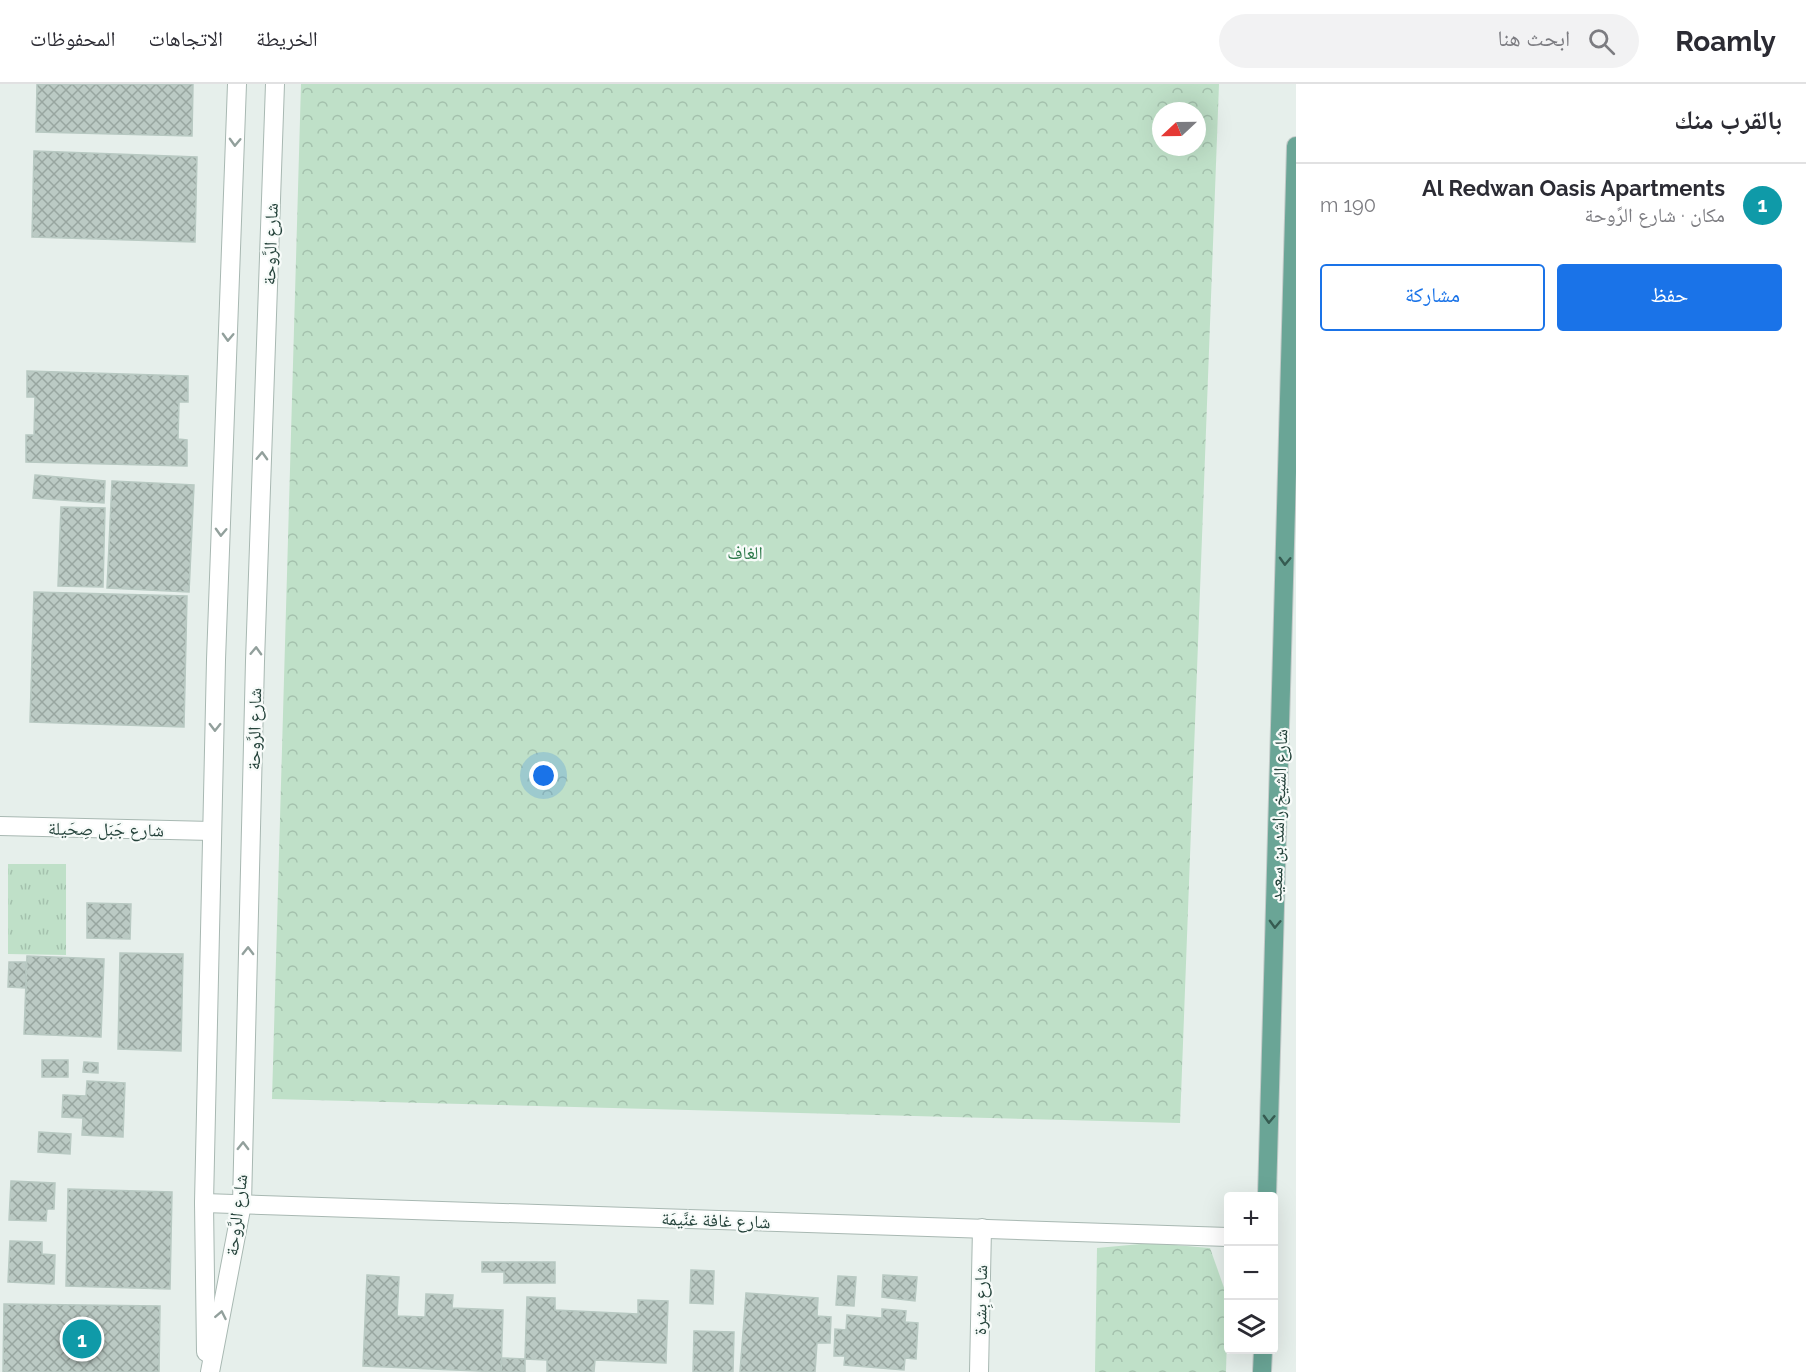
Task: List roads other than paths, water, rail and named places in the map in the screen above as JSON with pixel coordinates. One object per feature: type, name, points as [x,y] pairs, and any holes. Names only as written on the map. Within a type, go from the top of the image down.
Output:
[{"type":"main road","name":"شارع الشيخ راشد بن سعيد","points":[[1267,1192],[1296,146]]},
{"type":"main road","points":[[1262,1372],[1263,1354]]},
{"type":"street","name":"شارع الرَّوحة","points":[[208,1372],[204,1203],[212,831],[237,84]]},
{"type":"street","name":"شارع الرَّوحة","points":[[208,1372],[242,1204],[256,649],[275,84]]},
{"type":"street","name":"شارع جَبَل صِحَيلة","points":[[0,826],[212,831]]},
{"type":"street","name":"شارع غافة غنَّيمَة","points":[[204,1203],[1224,1237]]},
{"type":"street","name":"شارع بِشرة","points":[[979,1372],[982,1228]]},
{"type":"place","name":"Al Redwan Oasis Apartments","points":[[82,1339]]},
{"type":"park label","name":"الغاف","points":[[745,552]]}]
